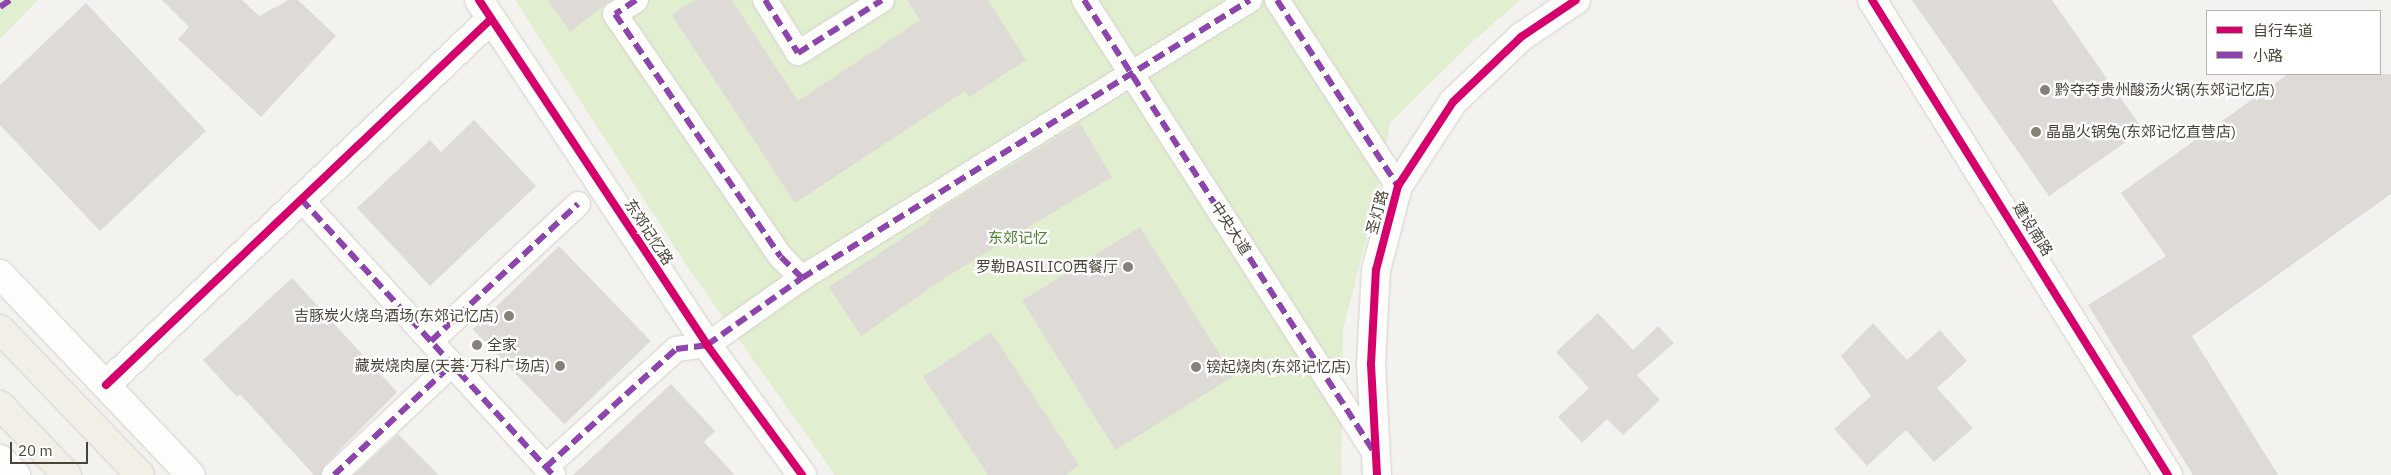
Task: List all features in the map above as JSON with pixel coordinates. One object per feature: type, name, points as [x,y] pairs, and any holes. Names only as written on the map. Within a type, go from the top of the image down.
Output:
[{"type":"main road","points":[[0,329],[140,475]]},
{"type":"main road","points":[[0,405],[67,475]]},
{"type":"street","points":[[636,0],[615,14],[781,257],[802,278]]},
{"type":"street","points":[[765,0],[798,53],[882,0]]},
{"type":"street","name":"中央大道","points":[[1084,0],[1377,466]]},
{"type":"street","points":[[301,199],[549,471],[676,349],[707,345],[802,278],[1250,0]]},
{"type":"street","points":[[1277,0],[1398,186]]},
{"type":"street","name":"圣灯路","points":[[1377,466],[1371,364],[1376,270],[1398,186],[1452,102],[1521,37],[1576,0]]},
{"type":"street","name":"建设南路","points":[[1872,0],[2105,370],[2168,475]]},
{"type":"street","points":[[106,385],[301,199],[485,9]]},
{"type":"street","name":"东郊记忆路","points":[[485,9],[707,345],[802,475]]},
{"type":"street","points":[[431,341],[578,204]]},
{"type":"street","points":[[0,274],[191,475]]},
{"type":"street","points":[[334,475],[452,364]]},
{"type":"street","points":[[0,459],[16,475]]},
{"type":"green space","points":[[0,0],[38,0],[0,39]]},
{"type":"green space","name":"东郊记忆","points":[[515,0],[1520,0],[1471,43],[1390,123],[1377,196],[1343,330],[1341,475],[835,475],[689,269]]},
{"type":"building","points":[[162,0],[242,0],[259,16],[289,0],[298,0],[336,36],[261,117],[178,39],[189,27]]},
{"type":"building","points":[[548,0],[611,0],[570,32]]},
{"type":"building","points":[[694,0],[732,0],[798,101],[920,20],[907,0],[988,0],[1026,60],[969,97],[965,91],[795,203],[672,15]]},
{"type":"building","points":[[1912,0],[2052,0],[2143,130],[2049,196]]},
{"type":"building","points":[[86,3],[206,131],[100,231],[0,125],[0,85]]},
{"type":"building","points":[[2391,74],[2391,194],[2192,336],[2278,475],[2193,475],[2088,305],[2166,256],[2121,193],[2287,75]]},
{"type":"building","points":[[474,120],[536,186],[430,286],[357,208],[430,140],[441,152]]},
{"type":"building","points":[[1080,123],[1112,177],[946,277],[861,336],[829,287],[931,219],[929,216]]},
{"type":"building","points":[[1140,227],[1233,376],[1115,450],[1022,301]]},
{"type":"building","points":[[559,246],[651,341],[564,424],[473,329]]},
{"type":"building","points":[[292,278],[397,392],[325,465],[321,475],[314,475],[240,394],[237,397],[203,360]]},
{"type":"building","points":[[1598,313],[1633,350],[1658,326],[1674,343],[1637,375],[1660,400],[1623,435],[1607,419],[1582,443],[1558,417],[1589,388],[1556,352]]},
{"type":"building","points":[[1873,323],[1907,360],[1940,330],[1967,361],[1937,388],[1973,428],[1934,462],[1906,430],[1867,466],[1834,429],[1871,396],[1841,356]]},
{"type":"building","points":[[991,332],[1079,465],[1065,475],[988,475],[923,377]]},
{"type":"building","points":[[671,384],[715,431],[704,442],[735,475],[573,475]]},
{"type":"building","points":[[398,434],[439,475],[354,475]]},
{"type":"marked path","points":[[0,7],[10,0]]},
{"type":"marked path","points":[[636,0],[615,14],[781,257],[802,278]]},
{"type":"marked path","points":[[765,0],[798,53],[882,0]]},
{"type":"marked path","points":[[1084,0],[1374,452]]},
{"type":"marked path","points":[[546,467],[676,349],[707,345],[802,278],[1250,0]]},
{"type":"marked path","points":[[1277,0],[1398,186]]},
{"type":"marked path","points":[[301,199],[553,475]]},
{"type":"marked path","points":[[431,341],[578,204]]},
{"type":"marked path","points":[[334,475],[452,364]]},
{"type":"cycle path","points":[[479,0],[707,345],[802,475]]},
{"type":"cycle path","points":[[1377,475],[1371,364],[1376,270],[1398,186],[1453,102],[1521,37],[1576,0]]},
{"type":"cycle path","points":[[1872,0],[2168,475]]},
{"type":"cycle path","points":[[106,385],[491,19]]},
{"type":"place","name":"黔夺夺贵州酸汤火锅(东郊记忆店)","points":[[2045,90]]},
{"type":"place","name":"晶晶火锅兔(东郊记忆直营店)","points":[[2036,132]]},
{"type":"place","name":"罗勒BASILICO西餐厅","points":[[1128,267]]},
{"type":"place","name":"吉豚炭火烧鸟酒场(东郊记忆店)","points":[[509,316]]},
{"type":"place","name":"全家","points":[[477,345]]},
{"type":"place","name":"藏炭烧肉屋(天荟·万科广场店)","points":[[560,366]]},
{"type":"place","name":"镑起烧肉(东郊记忆店)","points":[[1196,367]]}]
